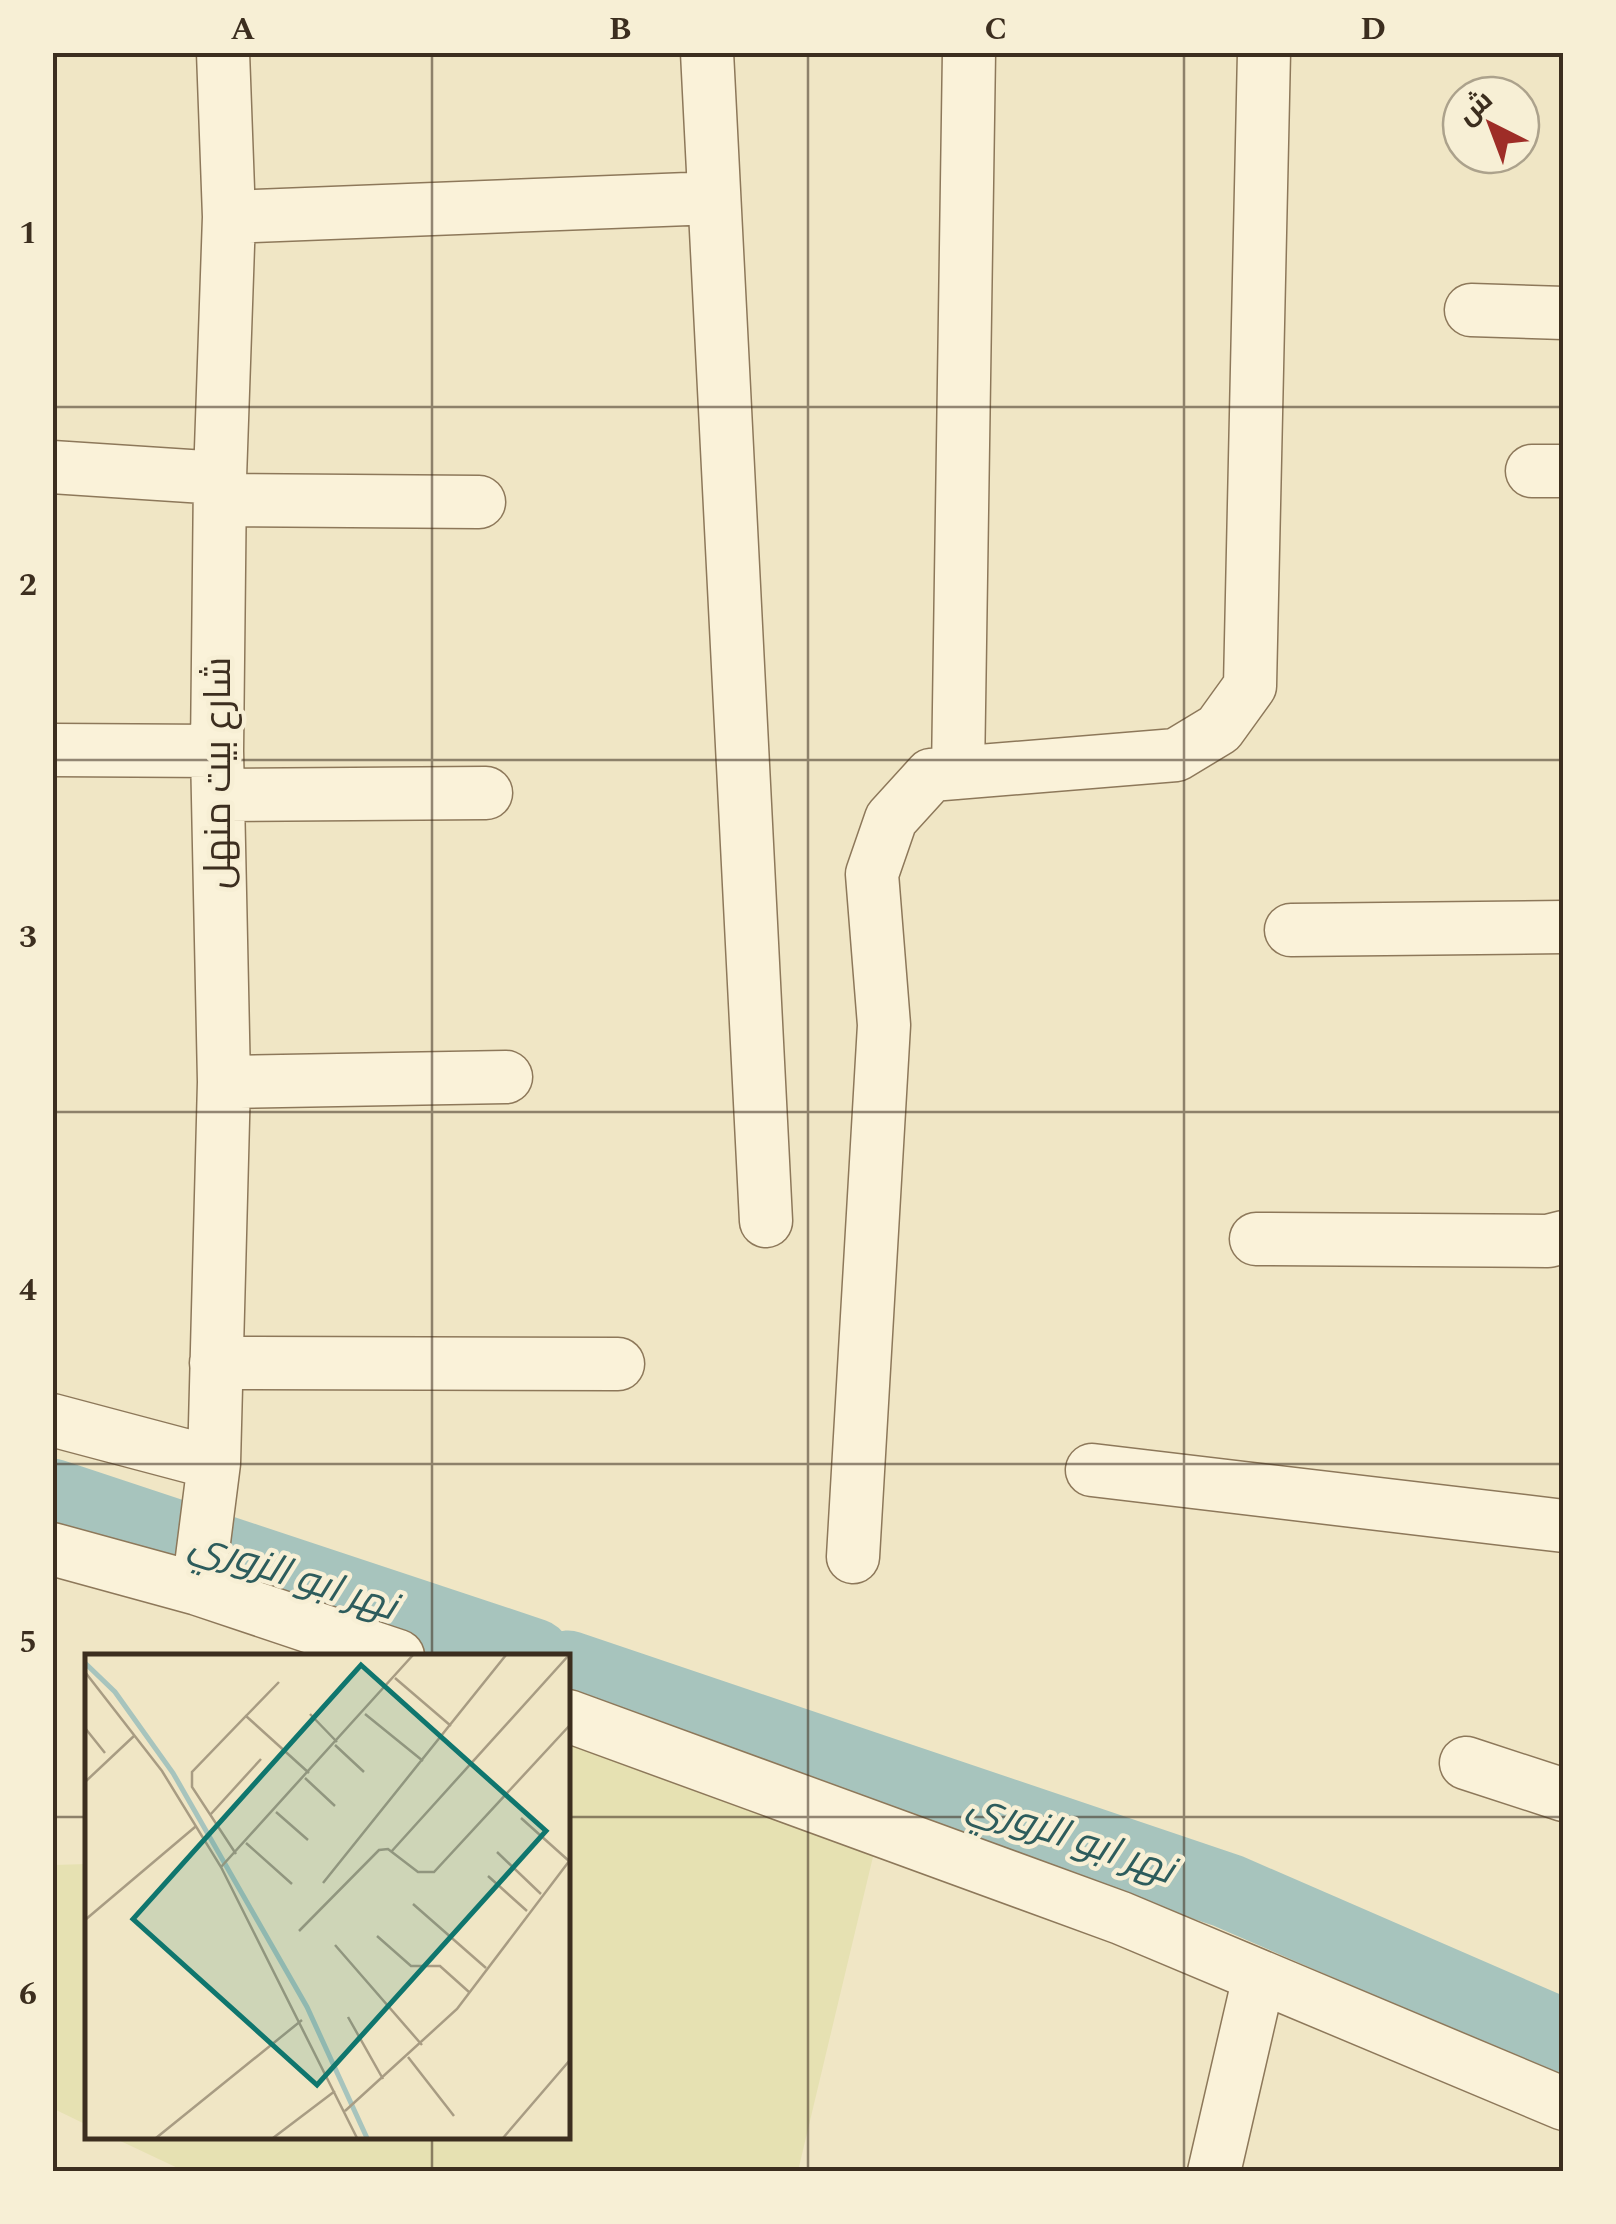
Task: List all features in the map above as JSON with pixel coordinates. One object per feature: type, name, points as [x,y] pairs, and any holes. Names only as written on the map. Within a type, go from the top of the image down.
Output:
[{"type":"street","name":"شارع بيت منهل","points":[[201,1577],[213,1478],[224,1082],[217,773],[220,489],[229,217],[223,52]]},
{"type":"street","points":[[707,52],[766,1221]]},
{"type":"street","points":[[958,773],[969,52]]},
{"type":"street","points":[[853,1557],[884,1025],[872,874],[891,819],[931,775],[1176,756],[1219,728],[1250,686],[1264,52]]},
{"type":"street","points":[[229,217],[714,198]]},
{"type":"street","points":[[1471,310],[1564,313]]},
{"type":"street","points":[[52,467],[220,489],[478,502]]},
{"type":"street","points":[[52,750],[217,773],[486,792]]},
{"type":"street","points":[[1291,930],[1564,927]]},
{"type":"street","points":[[224,1082],[506,1077]]},
{"type":"street","points":[[1256,1239],[1548,1241],[1564,1237]]},
{"type":"street","points":[[216,1363],[618,1364]]},
{"type":"street","points":[[52,1420],[213,1478]]},
{"type":"street","points":[[1092,1470],[1564,1526]]},
{"type":"street","points":[[52,1549],[201,1577],[393,1654]]},
{"type":"street","points":[[570,1717],[1121,1918],[1564,2104]]},
{"type":"street","points":[[1466,1763],[1564,1795]]},
{"type":"street","points":[[1214,2172],[1260,1977]]},
{"type":"shaded area","points":[[570,1724],[877,1840],[798,2171],[184,2171],[116,2139],[570,2139]]},
{"type":"shaded area","points":[[85,1864],[85,2124],[52,2108],[53,1865]]},
{"type":"waterway","name":"نهر ابو الزوري","points":[[52,1496],[528,1654]]},
{"type":"waterway","name":"نهر ابو الزوري","points":[[570,1669],[1228,1891],[1564,2037]]}]
